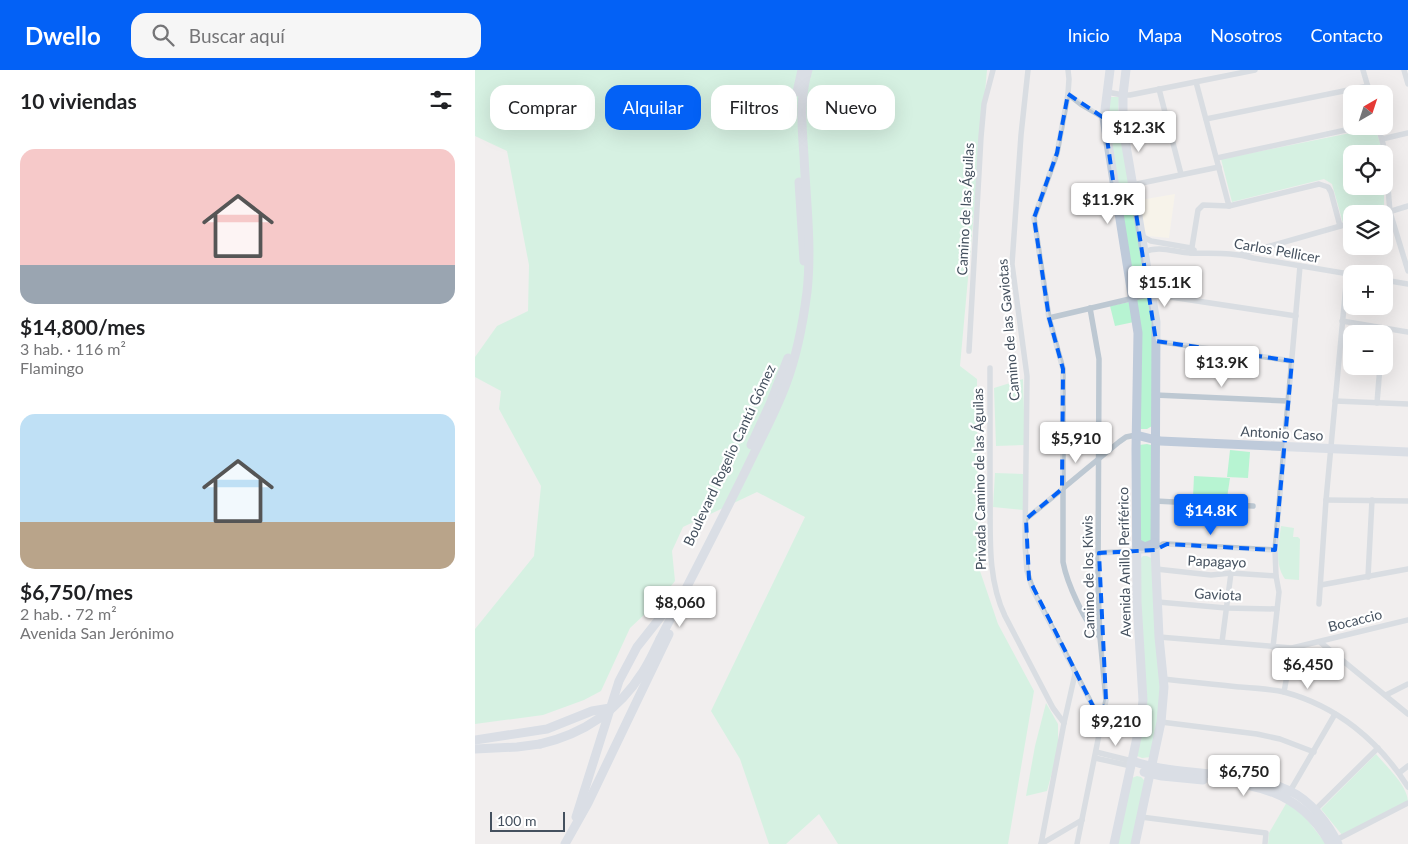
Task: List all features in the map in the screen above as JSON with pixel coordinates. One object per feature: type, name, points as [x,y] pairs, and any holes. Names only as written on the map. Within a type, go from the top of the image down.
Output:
[{"type":"street","name":"Boulevard Rogelio Cantú Gómez","points":[[565,844],[588,803],[664,646],[675,606],[771,404],[793,339],[801,301],[804,257],[795,117],[797,93],[802,70]]},
{"type":"street","name":"Boulevard Rogelio Cantú Gómez","points":[[475,740],[553,741],[579,731],[605,715],[630,690],[643,672],[658,638],[772,416],[786,384],[796,351],[805,307],[809,273],[809,242],[801,117],[805,83],[809,70]]},
{"type":"street","name":"Camino de las Águilas","points":[[969,351],[981,137],[985,104],[993,70]]},
{"type":"street","name":"Camino de las Gaviotas","points":[[1029,70],[1021,135],[1013,264],[1027,376],[1025,545],[1029,579],[1075,674],[1101,722]]},
{"type":"street","points":[[1068,70],[1068,94],[1057,153],[1034,218],[1049,318],[1063,369],[1063,562],[1065,572],[1086,619],[1100,637]]},
{"type":"street","name":"Avenida Anillo Periférico","points":[[1110,70],[1104,118],[1138,333],[1136,392],[1137,602],[1143,700],[1141,720],[1115,844]]},
{"type":"street","points":[[1126,70],[1123,95],[1123,128],[1155,316],[1155,550],[1163,679],[1161,722],[1135,844]]},
{"type":"street","points":[[1107,92],[1123,95],[1196,82],[1232,72],[1255,70]]},
{"type":"street","points":[[1363,70],[1368,85]]},
{"type":"street","points":[[1404,70],[1408,84]]},
{"type":"street","points":[[1196,82],[1229,206]]},
{"type":"street","points":[[1159,89],[1181,174]]},
{"type":"street","points":[[1206,119],[1343,91]]},
{"type":"street","points":[[1068,94],[1104,118]]},
{"type":"street","points":[[1217,158],[1343,131]]},
{"type":"street","points":[[1382,139],[1408,133]]},
{"type":"street","points":[[1381,135],[1386,159],[1389,205]]},
{"type":"street","points":[[1115,193],[1127,189],[1133,190],[1181,174],[1219,167]]},
{"type":"street","points":[[1191,250],[1200,207],[1206,205],[1229,206],[1319,184],[1324,185],[1331,192],[1340,226]]},
{"type":"street","points":[[1393,211],[1408,206]]},
{"type":"street","points":[[1393,222],[1408,270]]},
{"type":"street","points":[[1239,254],[1343,225]]},
{"type":"street","name":"Carlos Pellicer","points":[[1141,236],[1156,242],[1198,252],[1239,254],[1267,261],[1343,274]]},
{"type":"street","name":"Carlos Pellicer","points":[[1144,252],[1159,248],[1191,250]]},
{"type":"street","points":[[1266,248],[1267,261]]},
{"type":"street","points":[[1273,647],[1279,587],[1276,576],[1275,550],[1300,266]]},
{"type":"street","points":[[1393,282],[1408,284]]},
{"type":"street","points":[[1049,318],[1151,294],[1296,316]]},
{"type":"street","name":"Camino de los Kiwis","points":[[1077,844],[1106,700],[1100,637],[1099,360],[1090,308]]},
{"type":"street","points":[[1319,604],[1326,500],[1343,314]]},
{"type":"street","points":[[1342,321],[1358,325]]},
{"type":"street","points":[[1393,331],[1408,332]]},
{"type":"street","points":[[1156,341],[1292,361]]},
{"type":"street","name":"Privada Camino de las Águilas","points":[[990,368],[991,547],[994,580],[1005,616],[1053,708],[1063,723]]},
{"type":"street","points":[[1377,403],[1379,375]]},
{"type":"street","points":[[1155,395],[1289,401]]},
{"type":"street","points":[[1335,401],[1408,404]]},
{"type":"street","points":[[1026,519],[1127,437],[1136,436],[1155,429]]},
{"type":"street","name":"Antonio Caso","points":[[1136,436],[1155,442],[1408,452]]},
{"type":"street","points":[[1326,500],[1408,501]]},
{"type":"street","points":[[1368,577],[1372,500]]},
{"type":"street","points":[[1155,501],[1253,506]]},
{"type":"street","points":[[1155,550],[1163,544],[1167,544],[1275,550]]},
{"type":"street","points":[[1099,553],[1137,550],[1145,546],[1155,550]]},
{"type":"street","name":"Papagayo","points":[[1156,569],[1211,574],[1231,573],[1276,576]]},
{"type":"street","points":[[1321,585],[1408,569]]},
{"type":"street","points":[[1222,642],[1231,573]]},
{"type":"street","name":"Gaviota","points":[[1158,602],[1226,608],[1277,609]]},
{"type":"street","name":"Boulevard Rogelio Cantú Gómez","points":[[572,831],[619,681],[633,654],[663,614],[675,606]]},
{"type":"street","name":"Bocaccio","points":[[1159,637],[1292,648],[1408,620]]},
{"type":"street","points":[[1320,642],[1408,714]]},
{"type":"street","points":[[1283,692],[1292,648]]},
{"type":"street","points":[[1041,844],[1063,723],[1075,674]]},
{"type":"street","points":[[1163,679],[1283,692],[1319,705],[1366,735],[1399,773],[1408,787]]},
{"type":"street","points":[[1385,695],[1408,684]]},
{"type":"street","points":[[475,740],[547,729],[592,711],[621,703],[630,713]]},
{"type":"street","points":[[1288,794],[1335,714]]},
{"type":"street","points":[[1161,722],[1257,734],[1281,739],[1314,752]]},
{"type":"street","name":"Boulevard Rogelio Cantú Gómez","points":[[475,749],[517,747],[538,741]]},
{"type":"street","points":[[598,746],[601,751],[605,752],[613,748]]},
{"type":"street","points":[[1315,810],[1378,748]]},
{"type":"street","points":[[1095,755],[1151,770],[1244,784],[1288,794],[1315,810],[1328,827],[1335,843]]},
{"type":"street","points":[[1399,773],[1408,766]]},
{"type":"street","points":[[1288,794],[1335,843]]},
{"type":"street","points":[[1335,843],[1408,803]]},
{"type":"street","points":[[1141,818],[1266,833],[1265,844]]},
{"type":"street","points":[[1041,844],[1081,820]]},
{"type":"highlighted area","points":[[1068,94],[1104,118],[1115,194],[1133,194],[1156,341],[1292,361],[1275,550],[1167,544],[1155,550],[1099,553],[1106,700],[1101,722],[1029,579],[1026,519],[1062,489],[1063,369],[1049,318],[1034,218],[1057,153]]},
{"type":"shaded area","points":[[1175,194],[1169,238],[1148,236],[1144,232],[1140,200]]},
{"type":"green space","points":[[475,70],[987,70],[960,366],[977,379],[978,565],[998,624],[1034,691],[1008,844],[838,844],[819,814],[786,844],[769,844],[740,759],[711,711],[805,517],[757,492],[683,527],[672,551],[675,581],[659,601],[630,628],[601,691],[584,700],[543,715],[475,724],[475,629],[534,556],[541,486],[499,409],[501,391],[475,377],[475,357],[497,326],[528,311],[529,265],[507,151],[475,136]]},
{"type":"green space","points":[[1111,97],[1119,97],[1118,115],[1153,322],[1152,426],[1147,429],[1140,429],[1139,356],[1107,117]]},
{"type":"green space","points":[[1343,134],[1377,135],[1381,145],[1343,145],[1343,195],[1384,195],[1384,205],[1343,205],[1343,223],[1332,184],[1324,179],[1232,202],[1221,159]]},
{"type":"green space","points":[[1129,302],[1134,322],[1115,326],[1110,306]]},
{"type":"green space","points":[[1023,379],[1025,445],[996,446],[994,388]]},
{"type":"green space","points":[[1139,445],[1151,445],[1153,541],[1148,544],[1139,540]]},
{"type":"green space","points":[[1230,450],[1250,452],[1248,478],[1227,477]]},
{"type":"green space","points":[[995,473],[1023,474],[1023,510],[993,507]]},
{"type":"green space","points":[[1194,476],[1230,478],[1227,498],[1193,497]]},
{"type":"green space","points":[[1281,526],[1294,528],[1293,537],[1300,539],[1299,580],[1285,579],[1279,567],[1278,553]]},
{"type":"green space","points":[[1143,556],[1151,558],[1162,697],[1151,757],[1142,758],[1137,756],[1146,705],[1140,621],[1141,558]]},
{"type":"green space","points":[[1046,703],[1058,724],[1058,750],[1047,791],[1026,796],[1035,746]]},
{"type":"green space","points":[[1376,754],[1401,783],[1408,802],[1342,835],[1321,809]]},
{"type":"green space","points":[[1137,776],[1145,781],[1133,844],[1117,844],[1132,778]]},
{"type":"green space","points":[[1287,802],[1306,818],[1326,844],[1268,844],[1269,833]]}]
